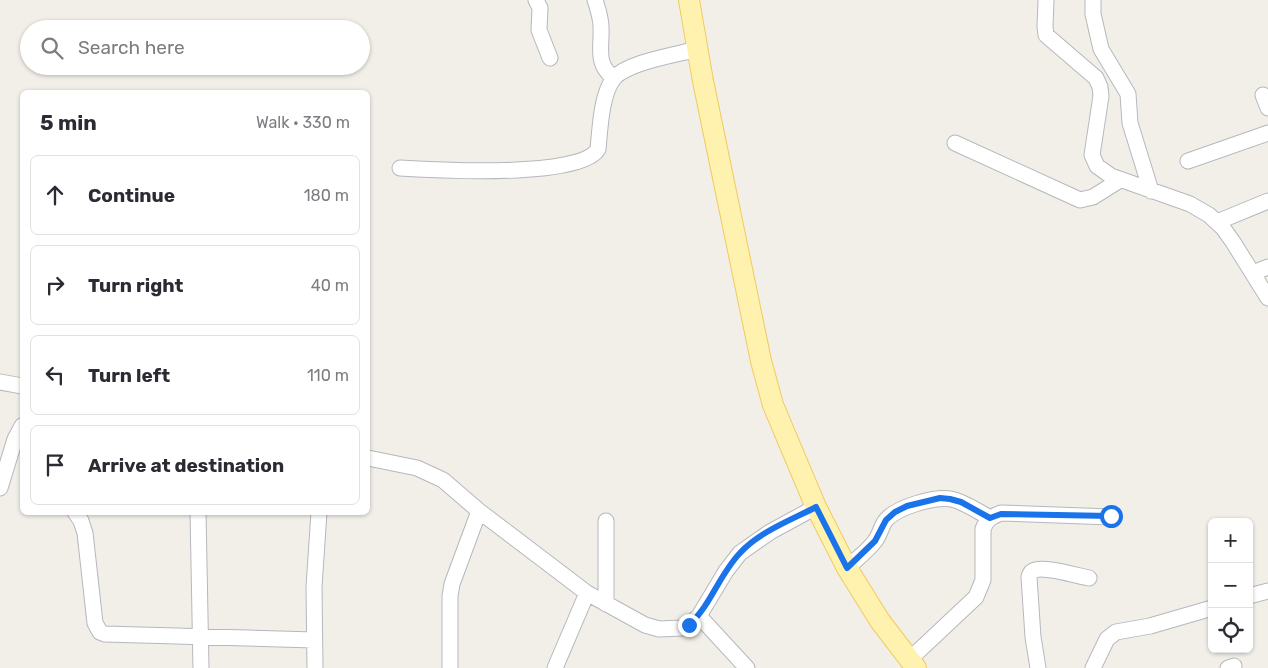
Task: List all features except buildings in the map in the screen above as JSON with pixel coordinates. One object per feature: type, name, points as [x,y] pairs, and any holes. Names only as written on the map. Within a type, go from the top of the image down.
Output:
[{"type":"main road","points":[[689,0],[702,81],[761,360],[773,405],[816,507],[847,568],[880,620],[913,663]]},
{"type":"street","points":[[536,0],[540,8],[538,30],[550,58]]},
{"type":"street","points":[[595,0],[600,22],[602,64],[614,78]]},
{"type":"street","points":[[1046,0],[1044,27],[1046,35],[1096,78],[1100,87],[1101,96],[1093,146],[1093,160],[1102,171],[1120,180],[1190,204],[1209,215],[1234,242],[1268,298]]},
{"type":"street","points":[[1093,0],[1093,14],[1102,49],[1128,94],[1130,123],[1151,191]]},
{"type":"street","points":[[400,168],[499,172],[546,167],[587,159],[596,154],[598,149],[602,111],[608,90],[614,78],[636,65],[698,53]]},
{"type":"street","points":[[1096,78],[1122,82]]},
{"type":"street","points":[[1188,162],[1268,133]]},
{"type":"street","points":[[955,143],[1080,200],[1088,200],[1120,180]]},
{"type":"street","points":[[1217,222],[1268,201]]},
{"type":"street","points":[[1253,274],[1268,267]]},
{"type":"street","points":[[0,382],[20,386]]},
{"type":"street","points":[[0,488],[15,439],[20,430]]},
{"type":"street","points":[[370,458],[417,468],[443,480],[480,511],[587,593],[645,625],[659,628],[682,628],[689,625],[699,616],[726,571],[740,553],[770,532],[816,507]]},
{"type":"street","points":[[847,568],[875,541],[886,520],[895,512],[907,506],[940,498],[950,499],[961,502],[990,518]]},
{"type":"street","points":[[450,668],[450,596],[452,584],[480,511]]},
{"type":"street","points":[[913,663],[976,597],[983,580],[983,529],[990,518],[1001,514],[1111,516]]},
{"type":"street","points":[[77,515],[86,533],[95,623],[100,632],[105,634],[314,640]]},
{"type":"street","points":[[198,515],[201,668]]},
{"type":"street","points":[[315,668],[314,587],[319,515]]},
{"type":"street","points":[[606,521],[606,604]]},
{"type":"street","points":[[1038,668],[1030,606],[1030,573],[1034,570],[1044,569],[1089,578]]},
{"type":"street","points":[[1253,595],[1268,590]]},
{"type":"street","points":[[555,668],[587,593]]},
{"type":"street","points":[[1093,668],[1107,639],[1116,632],[1150,626],[1208,609]]},
{"type":"street","points":[[699,616],[747,668]]},
{"type":"route","points":[[689,625],[699,616],[726,571],[740,553],[770,532],[816,507],[847,568],[875,541],[886,520],[895,512],[907,506],[940,498],[961,502],[990,518],[1001,514],[1111,516]]}]
